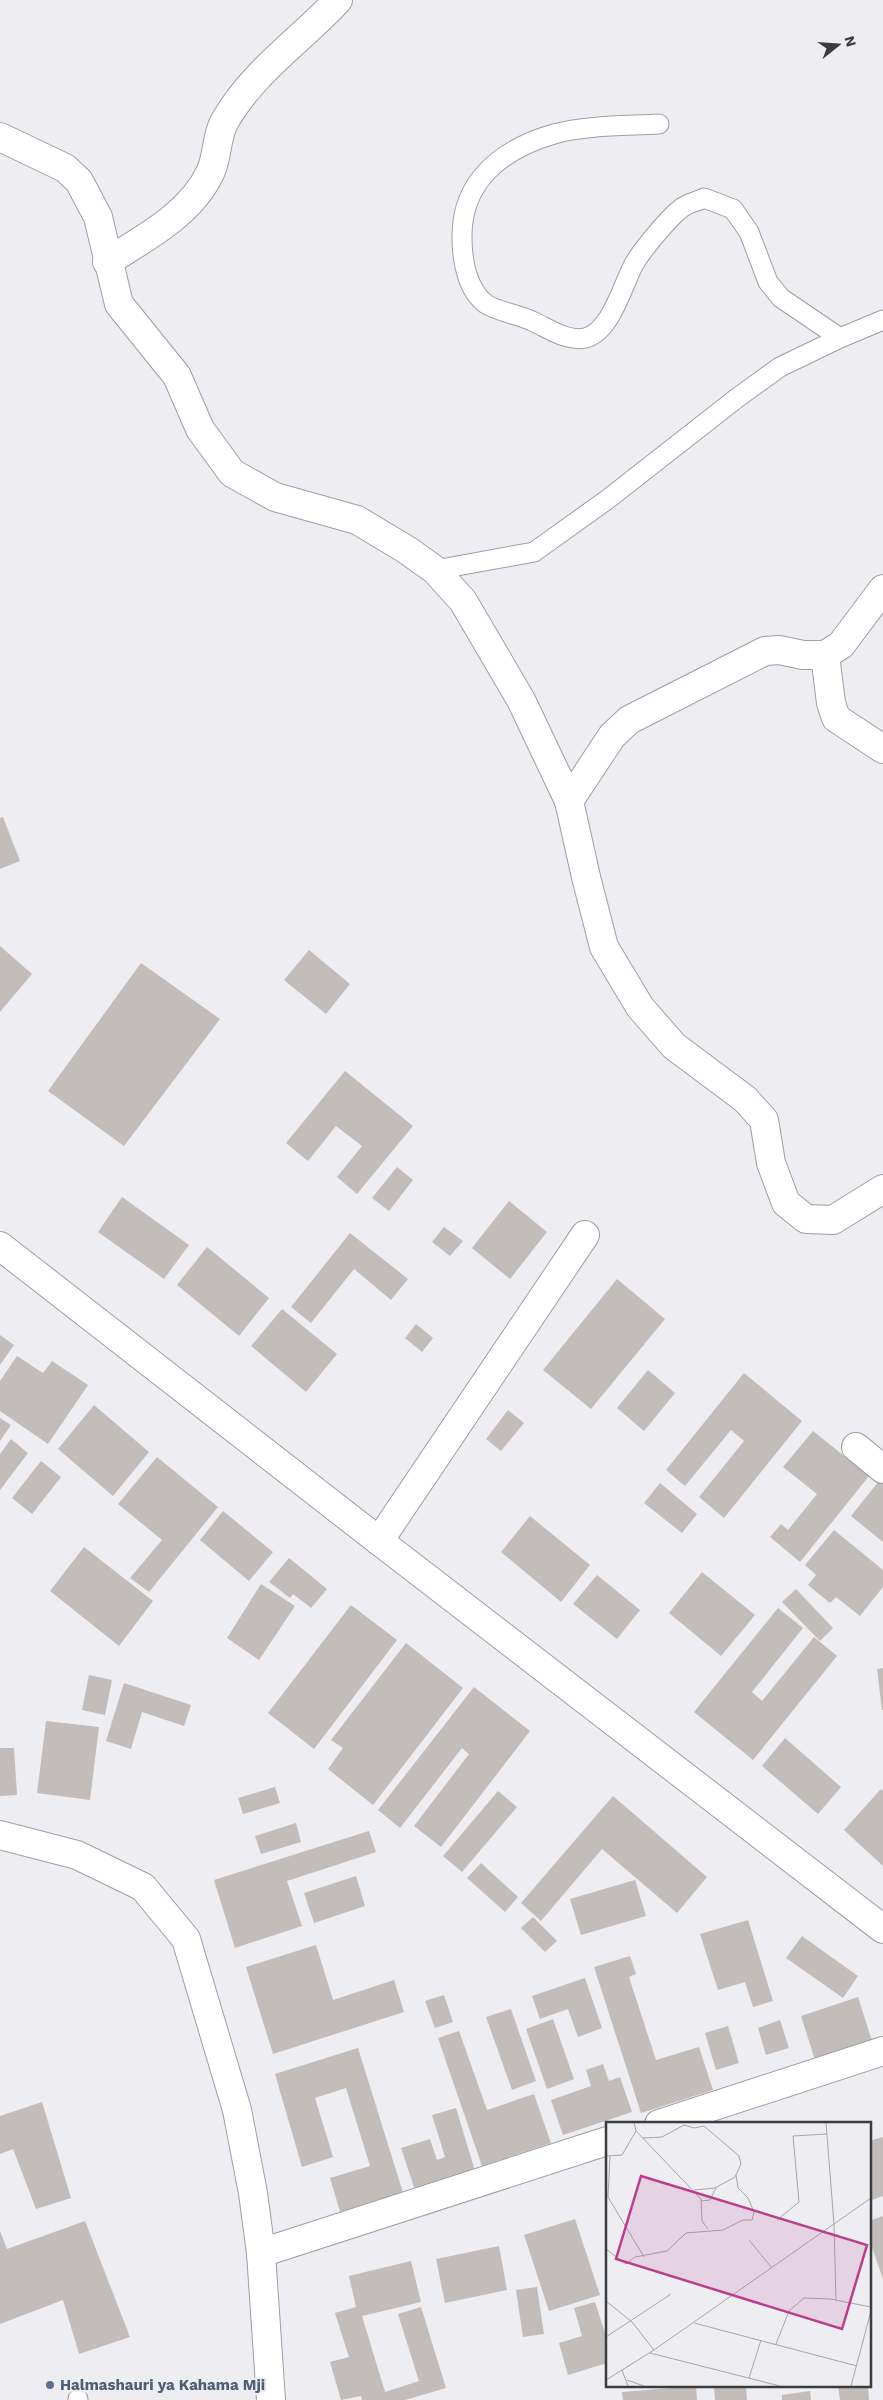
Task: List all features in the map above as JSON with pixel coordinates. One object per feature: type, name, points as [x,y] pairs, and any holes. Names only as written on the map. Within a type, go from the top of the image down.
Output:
[{"type":"street","points":[[107,262],[164,226],[195,196],[210,173],[225,120],[256,79],[338,0]]},
{"type":"street","points":[[0,137],[65,168],[79,181],[98,217],[107,262],[119,304],[178,376],[200,429],[232,473],[275,497],[357,520],[407,550],[435,570],[463,601],[516,691],[569,801],[604,947],[640,1007],[674,1046],[744,1100],[764,1120],[771,1162],[786,1203],[806,1219],[833,1220],[883,1189]]},
{"type":"street","points":[[569,801],[612,736],[628,720],[765,651],[779,650],[803,655],[825,655],[841,645],[883,589]]},
{"type":"street","points":[[825,655],[830,703],[836,718],[883,749]]},
{"type":"street","points":[[379,1541],[585,1235]]},
{"type":"street","points":[[0,1246],[883,1929]]},
{"type":"street","points":[[856,1447],[883,1468]]},
{"type":"street","points":[[0,1835],[77,1855],[143,1886],[186,1939],[237,2110],[261,2253],[271,2400]]},
{"type":"street","points":[[665,2122],[883,2051]]},
{"type":"street","points":[[261,2253],[606,2141]]},
{"type":"lane","points":[[659,124],[588,129],[553,134],[521,148],[490,166],[472,189],[462,220],[462,257],[472,287],[486,304],[520,315],[570,338],[586,338],[604,325],[618,302],[634,263],[657,234],[684,206],[704,198],[734,209],[749,232],[768,282],[781,298],[840,338]]},
{"type":"lane","points":[[435,570],[534,552],[608,499],[721,409],[780,367],[883,320]]},
{"type":"building","points":[[3,817],[20,861],[0,869],[0,818]]},
{"type":"building","points":[[0,946],[32,974],[0,1012]]},
{"type":"building","points":[[309,950],[350,984],[326,1014],[284,980]]},
{"type":"building","points":[[141,963],[220,1019],[124,1146],[48,1091]]},
{"type":"building","points":[[345,1071],[413,1126],[357,1194],[337,1177],[362,1146],[336,1126],[308,1161],[286,1143]]},
{"type":"building","points":[[397,1167],[413,1180],[389,1211],[372,1198]]},
{"type":"building","points":[[122,1197],[189,1245],[164,1279],[98,1232]]},
{"type":"building","points":[[509,1201],[547,1232],[510,1279],[472,1248]]},
{"type":"building","points":[[444,1227],[463,1241],[450,1256],[432,1242]]},
{"type":"building","points":[[350,1233],[408,1279],[391,1300],[354,1269],[311,1323],[291,1307]]},
{"type":"building","points":[[207,1247],[269,1298],[239,1336],[177,1285]]},
{"type":"building","points":[[617,1279],[665,1319],[591,1409],[543,1370]]},
{"type":"building","points":[[282,1309],[337,1354],[306,1392],[251,1346]]},
{"type":"building","points":[[416,1324],[433,1338],[422,1352],[405,1338]]},
{"type":"building","points":[[0,1335],[14,1345],[0,1365]]},
{"type":"building","points":[[17,1356],[43,1373],[52,1361],[88,1385],[48,1444],[0,1411],[0,1381]]},
{"type":"building","points":[[648,1370],[675,1393],[644,1431],[617,1408]]},
{"type":"building","points":[[744,1373],[802,1421],[724,1518],[699,1497],[744,1441],[731,1430],[685,1486],[666,1470]]},
{"type":"building","points":[[94,1405],[149,1452],[113,1496],[58,1449]]},
{"type":"building","points":[[508,1410],[524,1423],[501,1451],[486,1439]]},
{"type":"building","points":[[0,1418],[11,1425],[0,1441]]},
{"type":"building","points":[[813,1431],[869,1476],[800,1562],[770,1537],[781,1524],[788,1530],[817,1494],[783,1467]]},
{"type":"building","points":[[11,1439],[28,1453],[0,1490],[0,1454]]},
{"type":"building","points":[[157,1457],[218,1507],[149,1592],[130,1578],[162,1540],[118,1504]]},
{"type":"building","points":[[41,1461],[61,1477],[32,1514],[12,1498]]},
{"type":"building","points":[[879,1481],[883,1484],[883,1542],[851,1516]]},
{"type":"building","points":[[660,1483],[697,1514],[682,1533],[644,1503]]},
{"type":"building","points":[[223,1511],[273,1552],[249,1581],[200,1540]]},
{"type":"building","points":[[530,1516],[590,1565],[561,1602],[501,1552]]},
{"type":"building","points":[[834,1530],[883,1570],[883,1587],[860,1616],[836,1597],[830,1603],[808,1585],[816,1575],[805,1565]]},
{"type":"building","points":[[84,1547],[153,1601],[119,1646],[50,1591]]},
{"type":"building","points":[[289,1558],[327,1589],[311,1608],[293,1594],[290,1598],[269,1582]]},
{"type":"building","points":[[702,1572],[755,1615],[721,1656],[669,1613]]},
{"type":"building","points":[[597,1575],[640,1610],[617,1639],[573,1604]]},
{"type":"building","points":[[261,1584],[295,1606],[259,1660],[227,1638]]},
{"type":"building","points":[[796,1589],[833,1628],[820,1641],[782,1602]]},
{"type":"building","points":[[351,1605],[397,1640],[314,1749],[268,1713]]},
{"type":"building","points":[[778,1608],[803,1628],[752,1692],[762,1701],[814,1637],[837,1656],[753,1760],[694,1712]]},
{"type":"building","points":[[406,1643],[463,1688],[373,1805],[328,1769],[343,1748],[331,1740]]},
{"type":"building","points":[[883,1668],[883,1710],[882,1710],[877,1669]]},
{"type":"building","points":[[89,1675],[112,1680],[105,1715],[82,1710]]},
{"type":"building","points":[[124,1683],[191,1705],[184,1726],[142,1712],[131,1749],[106,1741]]},
{"type":"building","points":[[474,1687],[530,1731],[441,1847],[414,1826],[469,1754],[462,1748],[400,1828],[378,1810]]},
{"type":"building","points":[[46,1721],[99,1727],[90,1800],[37,1793]]},
{"type":"building","points":[[785,1738],[841,1787],[818,1814],[762,1766]]},
{"type":"building","points":[[0,1748],[14,1748],[17,1795],[0,1796]]},
{"type":"building","points":[[275,1787],[280,1803],[243,1814],[238,1798]]},
{"type":"building","points":[[881,1789],[883,1791],[883,1866],[844,1830]]},
{"type":"building","points":[[498,1791],[517,1807],[462,1872],[443,1856]]},
{"type":"building","points":[[613,1796],[707,1877],[677,1913],[602,1849],[541,1921],[521,1903]]},
{"type":"building","points":[[296,1823],[301,1842],[261,1854],[255,1836]]},
{"type":"building","points":[[369,1831],[376,1852],[287,1881],[302,1926],[235,1948],[214,1880]]},
{"type":"building","points":[[481,1863],[518,1897],[505,1912],[467,1878]]},
{"type":"building","points":[[356,1876],[365,1906],[314,1923],[304,1893]]},
{"type":"building","points":[[635,1880],[646,1916],[581,1935],[570,1899]]},
{"type":"building","points":[[533,1917],[557,1941],[545,1952],[521,1928]]},
{"type":"building","points":[[748,1920],[773,2001],[753,2007],[745,1982],[718,1990],[700,1934]]},
{"type":"building","points":[[802,1936],[858,1976],[843,1998],[786,1958]]},
{"type":"building","points":[[316,1945],[333,2000],[394,1980],[404,2012],[273,2054],[246,1967]]},
{"type":"building","points":[[630,1956],[636,1974],[629,1977],[656,2060],[699,2047],[713,2090],[641,2113],[594,1967]]},
{"type":"building","points":[[585,1978],[602,2028],[578,2037],[568,2009],[540,2019],[532,1996]]},
{"type":"building","points":[[444,1995],[453,2022],[435,2028],[425,2001]]},
{"type":"building","points":[[858,1997],[872,2041],[815,2060],[801,2016]]},
{"type":"building","points":[[511,2009],[536,2081],[512,2090],[486,2017]]},
{"type":"building","points":[[553,2019],[574,2079],[547,2089],[526,2029]]},
{"type":"building","points":[[780,2020],[789,2048],[766,2055],[758,2028]]},
{"type":"building","points":[[728,2026],[739,2063],[716,2070],[705,2033]]},
{"type":"building","points":[[459,2031],[487,2110],[534,2094],[551,2143],[482,2166],[438,2038]]},
{"type":"building","points":[[358,2048],[405,2199],[342,2218],[330,2178],[370,2166],[346,2088],[315,2098],[333,2157],[302,2167],[275,2074]]},
{"type":"building","points":[[603,2064],[609,2081],[620,2077],[632,2112],[563,2135],[551,2100],[591,2086],[586,2070]]},
{"type":"building","points":[[42,2102],[71,2198],[36,2209],[13,2149],[0,2154],[0,2116]]},
{"type":"building","points":[[456,2108],[476,2174],[416,2193],[401,2148],[430,2139],[437,2160],[445,2157],[432,2115]]},
{"type":"building","points":[[883,2137],[883,2196],[870,2201],[870,2141]]},
{"type":"building","points":[[883,2216],[883,2279],[870,2242],[870,2221]]},
{"type":"building","points":[[575,2219],[600,2295],[549,2311],[524,2235]]},
{"type":"building","points":[[85,2221],[130,2337],[79,2354],[63,2300],[0,2324],[0,2231],[7,2249]]},
{"type":"building","points":[[499,2246],[507,2290],[445,2303],[436,2259]]},
{"type":"building","points":[[411,2261],[421,2302],[362,2316],[385,2392],[419,2381],[398,2314],[421,2307],[446,2388],[405,2400],[362,2400],[361,2396],[341,2400],[330,2362],[349,2357],[335,2313],[356,2307],[349,2276]]},
{"type":"building","points":[[537,2287],[544,2334],[523,2337],[516,2290]]},
{"type":"building","points":[[595,2302],[606,2337],[606,2363],[568,2375],[559,2343],[582,2336],[574,2308]]},
{"type":"building","points":[[696,2388],[697,2400],[623,2400],[622,2392]]},
{"type":"building","points":[[714,2388],[746,2388],[747,2400],[715,2400]]},
{"type":"building","points":[[838,2388],[868,2388],[869,2400],[840,2400]]},
{"type":"building","points":[[810,2391],[811,2400],[782,2400],[782,2395]]},
{"type":"place","name":"Halmashauri ya Kahama Mji","points":[[50,2385]]}]
